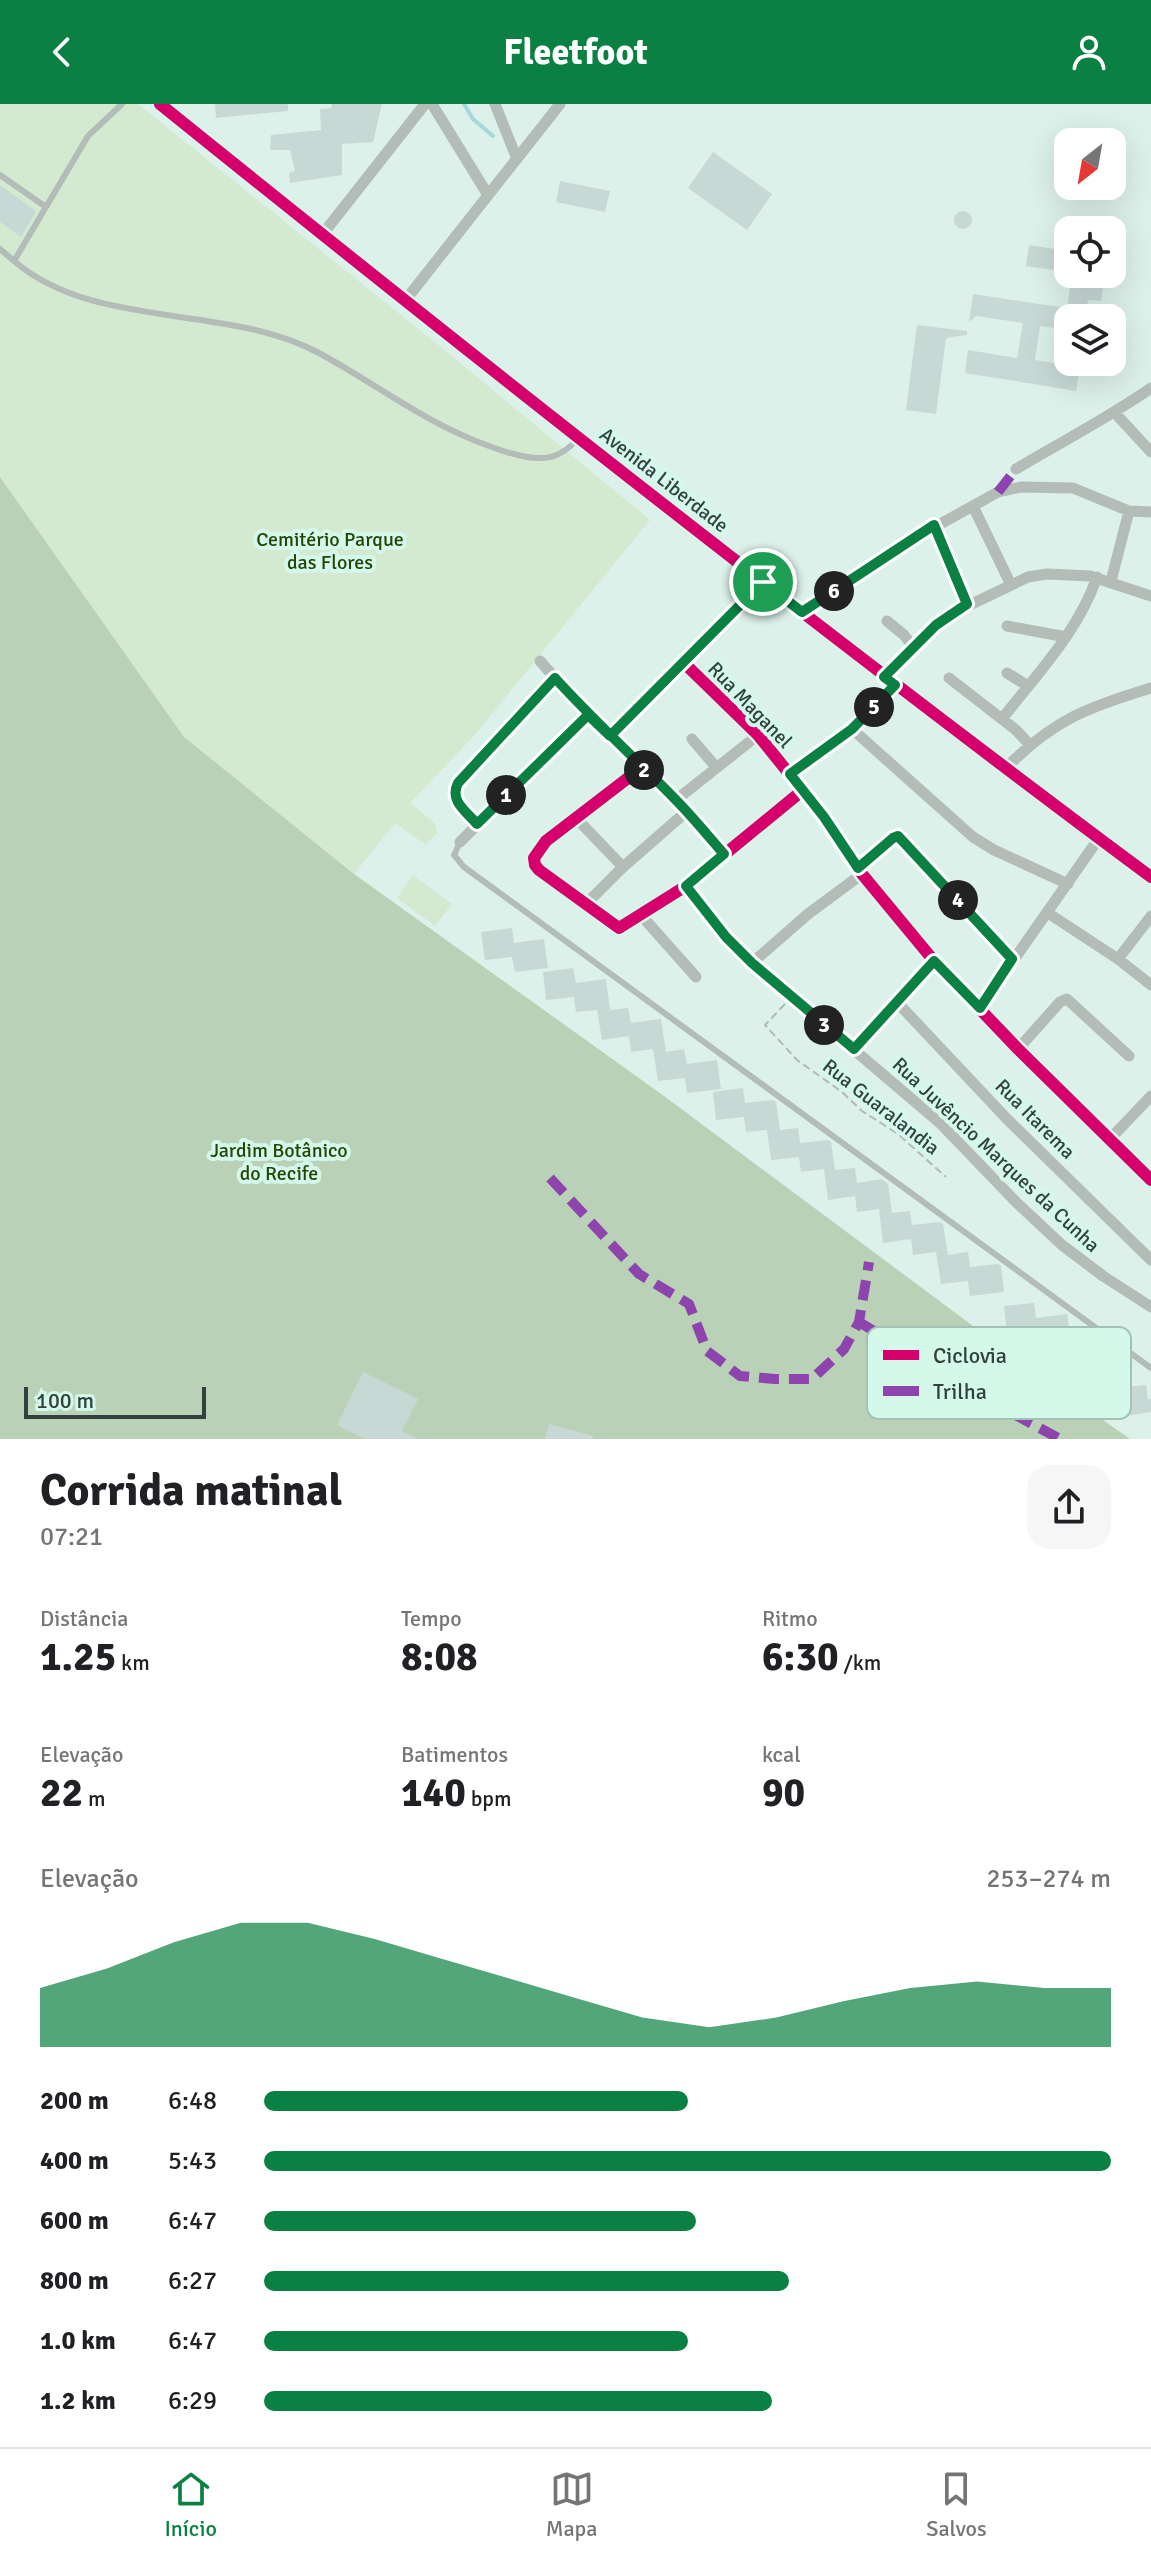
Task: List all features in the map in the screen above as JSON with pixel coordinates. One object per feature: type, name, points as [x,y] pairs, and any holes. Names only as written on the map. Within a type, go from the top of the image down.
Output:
[{"type":"main road","name":"Avenida Liberdade","points":[[160,104],[578,439],[890,681],[1151,877]]},
{"type":"street","points":[[322,235],[425,104]]},
{"type":"street","points":[[432,104],[488,195]]},
{"type":"street","points":[[495,104],[517,159]]},
{"type":"street","points":[[404,302],[560,104]]},
{"type":"street","points":[[1016,469],[1073,434],[1115,413],[1151,388]]},
{"type":"street","points":[[1115,413],[1151,452]]},
{"type":"street","points":[[802,612],[934,525],[998,492],[1021,487],[1073,488],[1129,511],[1151,512]]},
{"type":"street","points":[[973,506],[1011,585]]},
{"type":"street","points":[[1111,581],[1129,511]]},
{"type":"street","points":[[934,525],[967,604]]},
{"type":"street","name":"Rua Maganel","points":[[790,774],[852,729],[914,648],[936,625],[967,604],[1028,577],[1047,574],[1097,577],[1151,596]]},
{"type":"street","points":[[1002,719],[1087,606],[1097,577]]},
{"type":"street","points":[[610,736],[763,582]]},
{"type":"street","points":[[887,621],[914,648]]},
{"type":"street","points":[[1007,626],[1066,637]]},
{"type":"street","points":[[540,661],[588,715],[676,800],[724,854]]},
{"type":"street","name":"Rua Maganel","points":[[682,661],[758,735],[803,790],[860,871],[934,961],[1151,1180]]},
{"type":"street","points":[[1007,673],[1028,686]]},
{"type":"street","points":[[477,824],[454,796],[458,783],[555,678]]},
{"type":"street","points":[[949,678],[1029,744]]},
{"type":"street","points":[[1006,768],[1029,744],[1077,712],[1151,689]]},
{"type":"street","points":[[460,842],[588,715]]},
{"type":"street","points":[[852,729],[973,837],[1068,884]]},
{"type":"street","points":[[676,800],[758,735]]},
{"type":"street","points":[[692,739],[716,767]]},
{"type":"street","points":[[641,768],[576,818],[537,851],[534,858],[535,865],[619,928],[686,886],[803,790]]},
{"type":"street","points":[[587,903],[686,812]]},
{"type":"street","points":[[576,818],[623,867]]},
{"type":"street","points":[[752,963],[860,871],[896,836],[906,843],[1012,959]]},
{"type":"street","points":[[980,1008],[1099,838]]},
{"type":"street","name":"Rua Juvêncio Marques da Cunha","points":[[686,886],[726,937],[752,963],[940,1123],[1062,1245],[1103,1276],[1150,1303]]},
{"type":"street","points":[[1048,913],[1118,959],[1151,985]]},
{"type":"street","points":[[641,915],[696,977]]},
{"type":"street","points":[[1118,959],[1151,916]]},
{"type":"street","points":[[854,1049],[934,961]]},
{"type":"street","points":[[1018,1049],[1060,1002],[1067,999],[1129,1056]]},
{"type":"street","name":"Rua Itarema","points":[[896,1001],[1007,1119],[1151,1260]]},
{"type":"street","points":[[1110,1139],[1149,1102]]},
{"type":"lane","points":[[14,261],[88,136],[122,104]]},
{"type":"lane","points":[[0,175],[46,207]]},
{"type":"lane","points":[[0,249],[39,280],[94,300],[262,332],[289,340],[317,352],[422,417],[501,450],[543,459],[558,455],[578,439]]},
{"type":"lane","points":[[460,842],[454,855],[464,867],[1095,1327]]},
{"type":"lane","points":[[1131,1353],[1151,1368]]},
{"type":"green space","name":"Cemitério Parque das Flores","points":[[0,104],[138,104],[650,520],[473,737],[410,803],[435,823],[437,833],[426,845],[395,823],[354,874],[184,737],[0,477]]},
{"type":"green space","name":"Jardim Botânico do Recife","points":[[0,477],[184,737],[354,874],[664,1096],[974,1327],[867,1327],[867,1419],[1101,1419],[1130,1439],[0,1439]]},
{"type":"green space","points":[[413,875],[452,904],[435,926],[397,898]]},
{"type":"building","points":[[215,104],[288,104],[288,111],[216,118]]},
{"type":"building","points":[[331,104],[382,104],[373,142],[342,144],[342,175],[290,183],[289,173],[295,171],[290,150],[270,150],[271,135],[321,130],[320,109],[332,108]]},
{"type":"building","points":[[713,152],[772,194],[747,230],[688,188]]},
{"type":"building","points":[[560,181],[610,191],[605,212],[556,202]]},
{"type":"building","points":[[0,185],[36,211],[21,237],[0,222]]},
{"type":"building","points":[[963,211],[972,220],[963,229],[954,220]]},
{"type":"building","points":[[1029,245],[1054,249],[1054,270],[1026,266]]},
{"type":"building","points":[[1070,288],[1103,288],[1101,301],[1068,304]]},
{"type":"building","points":[[973,294],[1054,306],[1054,328],[1040,326],[1035,360],[1054,363],[1054,376],[1078,376],[1076,391],[965,373],[968,350],[1017,358],[1023,323],[976,316],[969,322]]},
{"type":"building","points":[[917,325],[967,331],[967,335],[946,338],[936,414],[906,410]]},
{"type":"building","points":[[512,928],[514,943],[544,939],[548,968],[515,972],[512,957],[485,960],[481,932]]},
{"type":"building","points":[[573,968],[576,983],[606,979],[610,1010],[628,1008],[631,1023],[661,1019],[666,1052],[684,1049],[687,1064],[717,1060],[721,1089],[687,1093],[685,1078],[658,1081],[653,1049],[631,1052],[629,1036],[602,1040],[597,1010],[576,1012],[574,997],[546,1000],[543,972]]},
{"type":"building","points":[[743,1088],[745,1103],[776,1102],[780,1130],[798,1128],[800,1143],[831,1142],[835,1170],[855,1168],[857,1183],[882,1179],[888,1184],[892,1213],[910,1211],[912,1225],[943,1224],[948,1255],[968,1252],[970,1267],[1001,1266],[1004,1292],[970,1296],[968,1281],[941,1284],[936,1252],[913,1255],[911,1239],[883,1243],[879,1209],[857,1212],[855,1196],[828,1200],[824,1169],[801,1172],[799,1157],[771,1160],[767,1130],[746,1132],[744,1117],[716,1120],[713,1092]]},
{"type":"building","points":[[1034,1303],[1036,1318],[1067,1314],[1069,1327],[1006,1327],[1004,1306]]},
{"type":"building","points":[[363,1372],[418,1399],[402,1431],[418,1439],[365,1439],[337,1425]]},
{"type":"building","points":[[1146,1385],[1151,1412],[1131,1415],[1131,1386]]},
{"type":"building","points":[[549,1424],[593,1436],[593,1439],[545,1439]]},
{"type":"waterway","points":[[464,104],[473,119],[493,136]]},
{"type":"marked path","points":[[998,492],[1016,469]]},
{"type":"marked path","points":[[550,1178],[639,1274],[689,1304],[707,1351],[740,1376],[812,1379],[844,1349],[859,1322],[869,1262]]},
{"type":"marked path","points":[[859,1322],[867,1327]]},
{"type":"marked path","points":[[1023,1419],[1060,1439]]},
{"type":"cycle path","points":[[160,104],[652,495],[900,688],[1151,877]]},
{"type":"cycle path","points":[[682,661],[758,735],[824,817],[862,874],[934,961],[1151,1180]]},
{"type":"cycle path","points":[[641,768],[546,841],[534,858],[539,870],[619,928],[686,886],[803,790]]},
{"type":"route","points":[[763,582],[610,736],[588,715],[477,824],[454,796],[458,783],[555,678],[588,715],[676,800],[724,854],[686,886],[726,937],[791,998],[854,1049],[934,961],[980,1008],[1012,959],[898,836],[858,868],[790,774],[852,729],[895,685],[884,677],[936,625],[967,604],[934,525],[802,612],[763,582]]}]
